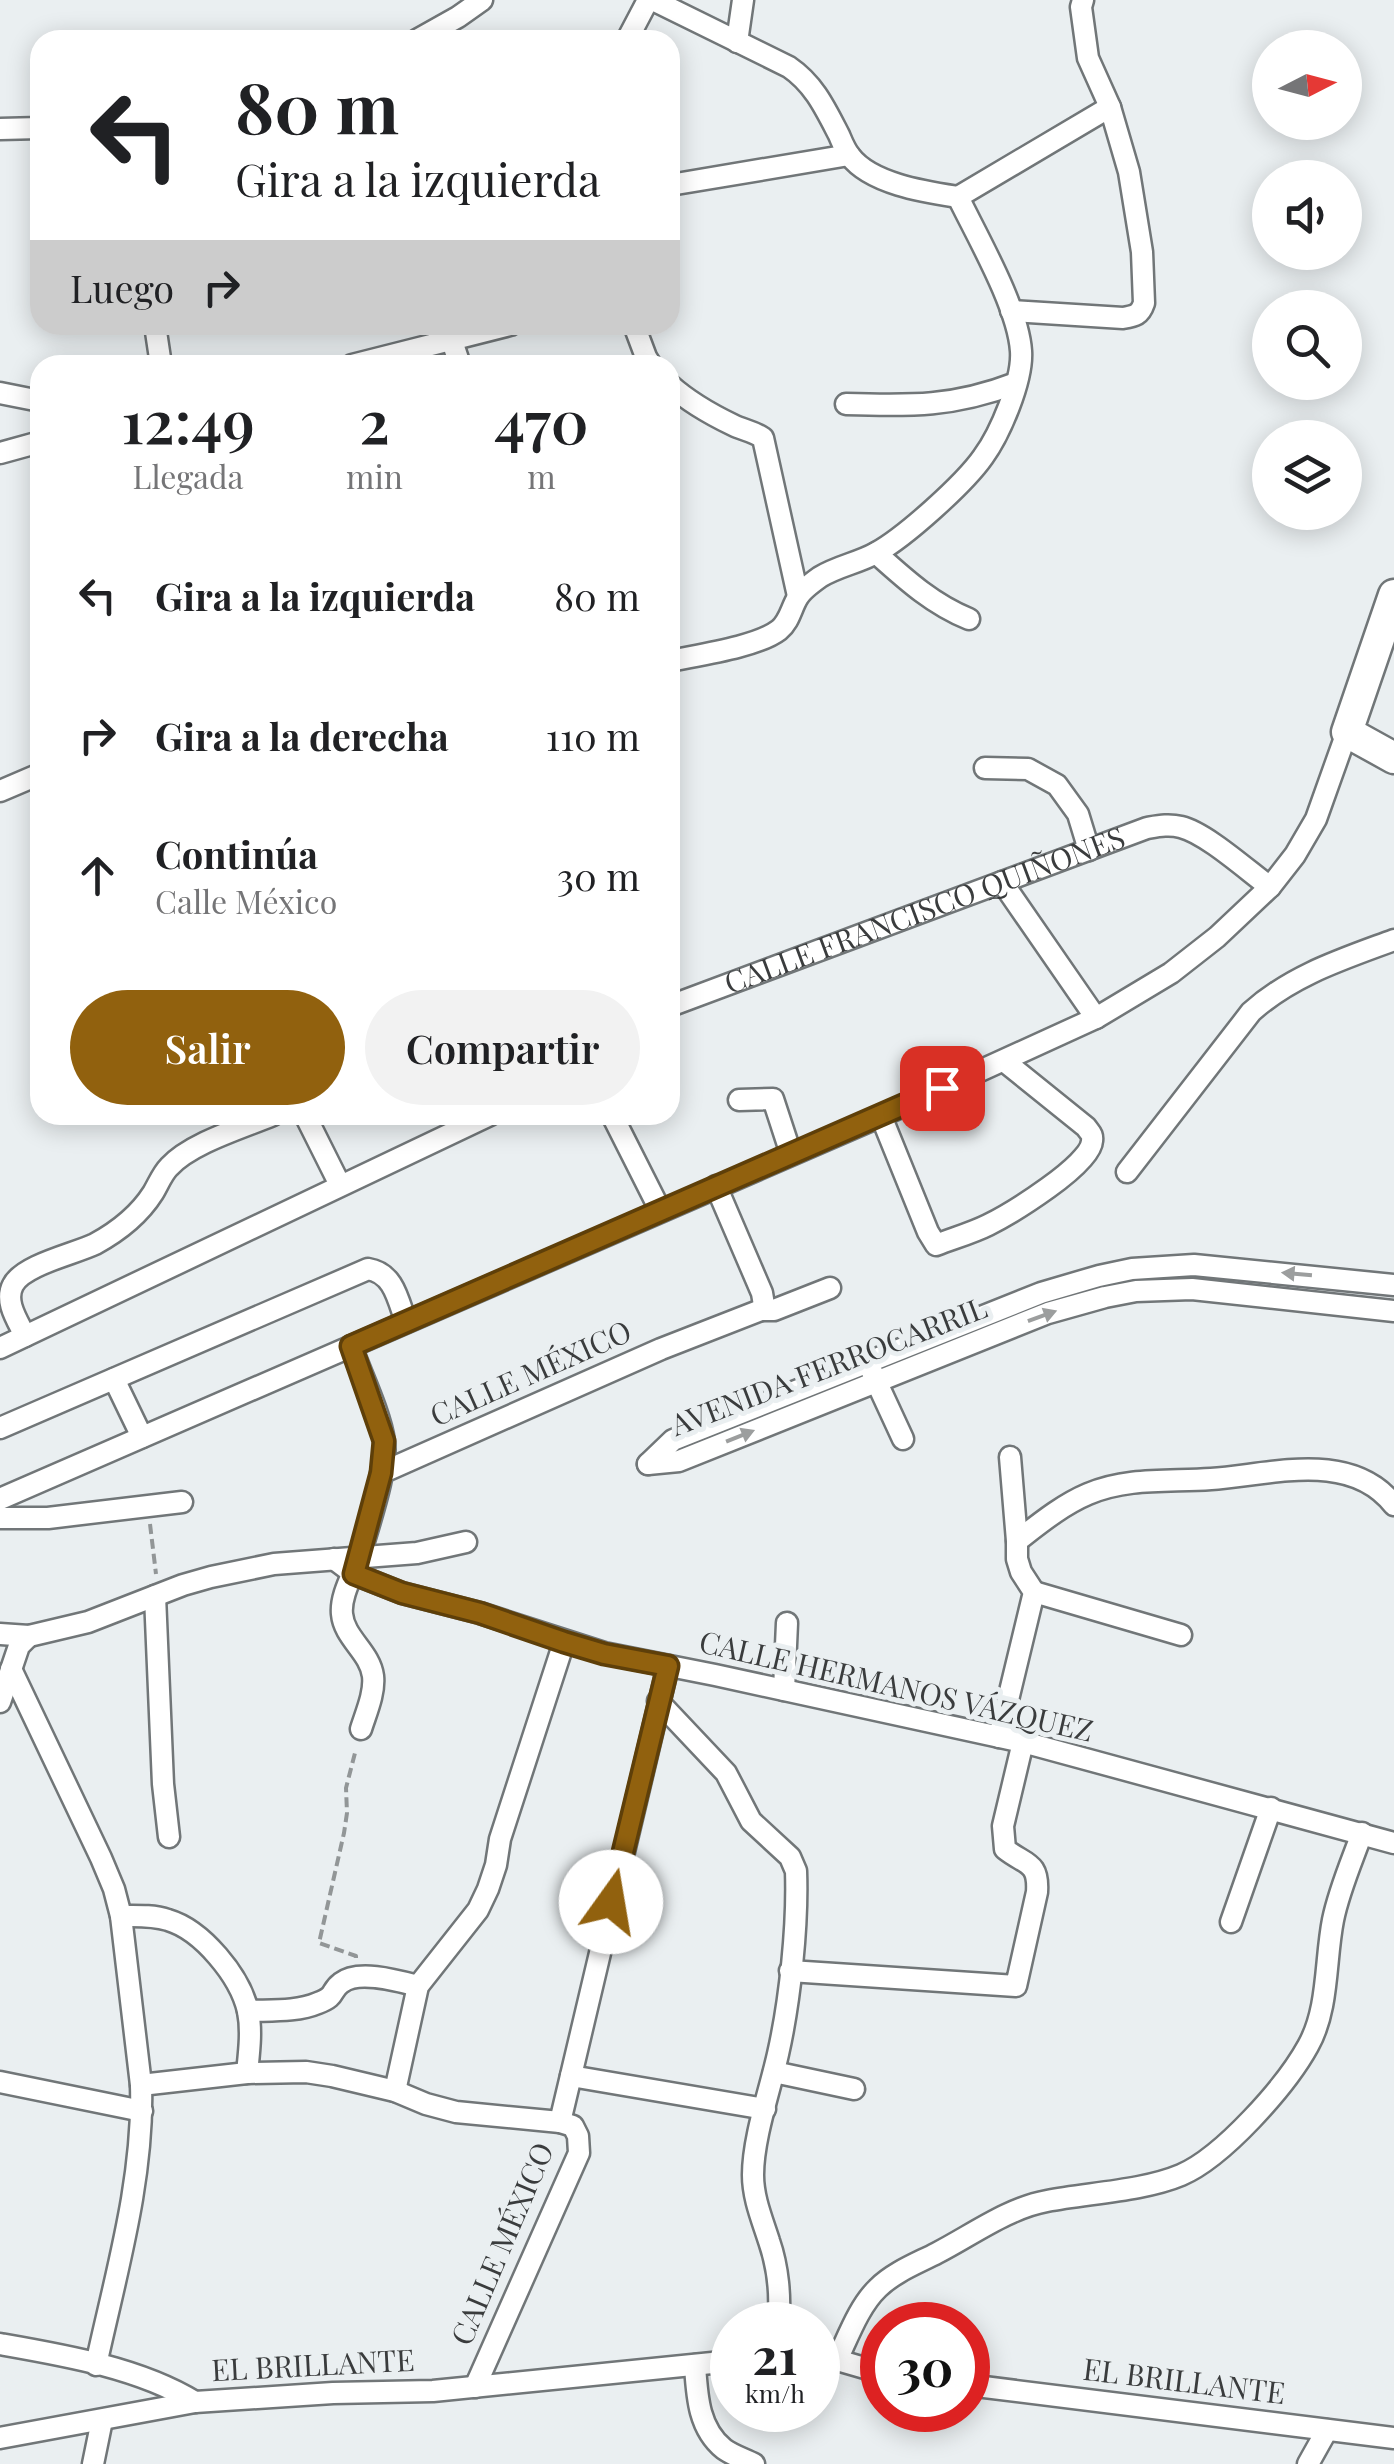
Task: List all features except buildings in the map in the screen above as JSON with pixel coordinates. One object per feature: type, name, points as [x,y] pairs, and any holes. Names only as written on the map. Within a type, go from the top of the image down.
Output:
[{"type":"street","points":[[436,30],[482,0]]},
{"type":"street","points":[[634,30],[651,0],[788,67],[804,77],[816,92],[849,155],[862,168],[880,178],[958,197],[1110,107]]},
{"type":"street","points":[[737,42],[743,0]]},
{"type":"street","points":[[1010,311],[1123,318],[1136,316],[1144,303],[1142,252],[1130,172],[1110,107],[1088,58],[1083,0]]},
{"type":"street","points":[[0,129],[30,128]]},
{"type":"street","points":[[680,183],[849,155]]},
{"type":"street","points":[[680,658],[766,637],[778,630],[787,621],[798,596],[821,577],[876,553],[918,522],[984,456],[1016,382],[1021,353],[1010,311],[958,197]]},
{"type":"street","points":[[415,355],[474,335]]},
{"type":"street","points":[[452,341],[457,355]]},
{"type":"street","points":[[846,404],[939,404],[969,399],[1016,382]]},
{"type":"street","points":[[680,392],[706,411],[763,438],[798,596]]},
{"type":"street","points":[[0,393],[30,399]]},
{"type":"street","points":[[0,453],[30,445]]},
{"type":"street","points":[[876,553],[928,599],[969,619]]},
{"type":"street","points":[[0,1498],[881,1116],[1096,1018],[1172,973],[1270,887],[1296,855],[1316,820],[1394,595]]},
{"type":"street","points":[[1347,732],[1394,758]]},
{"type":"street","points":[[986,768],[1028,769],[1057,785],[1078,814],[1089,850]]},
{"type":"street","points":[[0,790],[30,778]]},
{"type":"street","name":"CALLE FRANCISCO QUIÑONES","points":[[680,1002],[1148,828],[1165,825],[1195,832],[1270,887]]},
{"type":"street","points":[[1002,882],[1096,1018]]},
{"type":"street","points":[[1127,1172],[1234,1033],[1271,994],[1330,963],[1394,940]]},
{"type":"street","points":[[881,1116],[936,1245],[988,1225],[1070,1171],[1092,1142],[1086,1127],[1004,1060]]},
{"type":"street","points":[[738,1100],[773,1098],[791,1154]]},
{"type":"street","points":[[25,1336],[10,1305],[12,1285],[19,1276],[82,1250],[123,1225],[142,1209],[168,1167],[198,1147],[250,1125]]},
{"type":"street","points":[[310,1125],[340,1185]]},
{"type":"street","points":[[0,1348],[469,1125]]},
{"type":"street","points":[[617,1125],[660,1210]]},
{"type":"street","points":[[716,1186],[762,1293],[761,1310]]},
{"type":"street","name":"AVENIDA FERROCARRIL","points":[[872,1372],[679,1461],[648,1464],[673,1440],[872,1372],[1048,1313],[1132,1269],[1194,1266],[1394,1284]]},
{"type":"street","points":[[0,1428],[368,1269],[390,1279],[406,1322]]},
{"type":"street","name":"AVENIDA FERROCARRIL","points":[[1102,1286],[1136,1291],[1192,1289],[1394,1310]]},
{"type":"street","name":"CALLE MÉXICO","points":[[381,1473],[661,1348],[830,1288]]},
{"type":"street","points":[[351,1346],[384,1441],[381,1473],[342,1614],[373,1676],[361,1729]]},
{"type":"street","points":[[872,1372],[903,1439]]},
{"type":"street","points":[[114,1379],[142,1438]]},
{"type":"street","points":[[1010,1457],[1017,1559],[1034,1592],[1180,1635]]},
{"type":"street","points":[[1018,1541],[1048,1517],[1088,1494],[1121,1484],[1156,1480],[1212,1479],[1312,1468],[1356,1477],[1385,1494],[1394,1505]]},
{"type":"street","points":[[24,1490],[48,1518]]},
{"type":"street","points":[[0,1518],[48,1518],[182,1502]]},
{"type":"street","points":[[356,1566],[466,1542]]},
{"type":"street","name":"CALLE HERMANOS VÁZQUEZ","points":[[0,1634],[29,1636],[88,1622],[156,1588],[274,1564],[334,1559],[356,1566],[402,1593],[480,1613],[604,1654],[1022,1742],[1394,1843]]},
{"type":"street","points":[[156,1588],[169,1836]]},
{"type":"street","points":[[999,1737],[1034,1592]]},
{"type":"street","points":[[784,1690],[787,1623]]},
{"type":"street","points":[[0,1702],[19,1646],[29,1636]]},
{"type":"street","points":[[395,2091],[418,1986],[478,1910],[488,1889],[500,1839],[564,1642]]},
{"type":"street","name":"CALLE MÉXICO","points":[[474,2387],[580,2152],[572,2126],[560,2122],[668,1666]]},
{"type":"street","points":[[11,1669],[114,1889],[121,1916],[142,2085],[140,2150],[96,2364]]},
{"type":"street","points":[[658,1701],[726,1773],[751,1821],[790,1857],[796,1871],[790,1972],[752,2173],[754,2195],[775,2266],[779,2302]]},
{"type":"street","points":[[790,1972],[1016,1986],[1038,1879],[1026,1861],[1005,1849],[1003,1840],[1022,1742]]},
{"type":"street","points":[[1231,1922],[1272,1808]]},
{"type":"street","points":[[840,2341],[878,2288],[1016,2210],[1160,2182],[1197,2168],[1214,2154],[1270,2098],[1308,2047],[1321,2005],[1334,1916],[1362,1833]]},
{"type":"street","points":[[121,1916],[167,1919],[186,1928],[219,1958],[248,2011],[248,2073]]},
{"type":"street","points":[[248,2011],[315,2005],[332,1996],[348,1980],[381,1977],[418,1986]]},
{"type":"street","points":[[142,2085],[248,2073],[306,2072],[395,2091],[456,2112],[560,2122]]},
{"type":"street","points":[[774,2072],[854,2089]]},
{"type":"street","points":[[571,2076],[765,2109]]},
{"type":"street","points":[[0,2082],[142,2111]]},
{"type":"street","points":[[0,2344],[154,2381],[195,2402]]},
{"type":"street","name":"EL BRILLANTE","points":[[0,2438],[195,2402],[474,2387],[710,2363]]},
{"type":"street","points":[[695,2365],[697,2403],[707,2428],[723,2448],[754,2464]]},
{"type":"street","name":"EL BRILLANTE","points":[[990,2388],[1394,2438]]},
{"type":"street","points":[[93,2464],[102,2420]]},
{"type":"street","points":[[1308,2464],[1327,2430]]},
{"type":"path","points":[[148,1506],[156,1588]]},
{"type":"path","points":[[348,1980],[356,1956],[318,1943],[344,1832],[346,1788],[361,1729]]},
{"type":"route","points":[[611,1902],[668,1666],[604,1654],[520,1625],[402,1593],[354,1574],[381,1473],[384,1441],[351,1346],[942,1088]]}]
